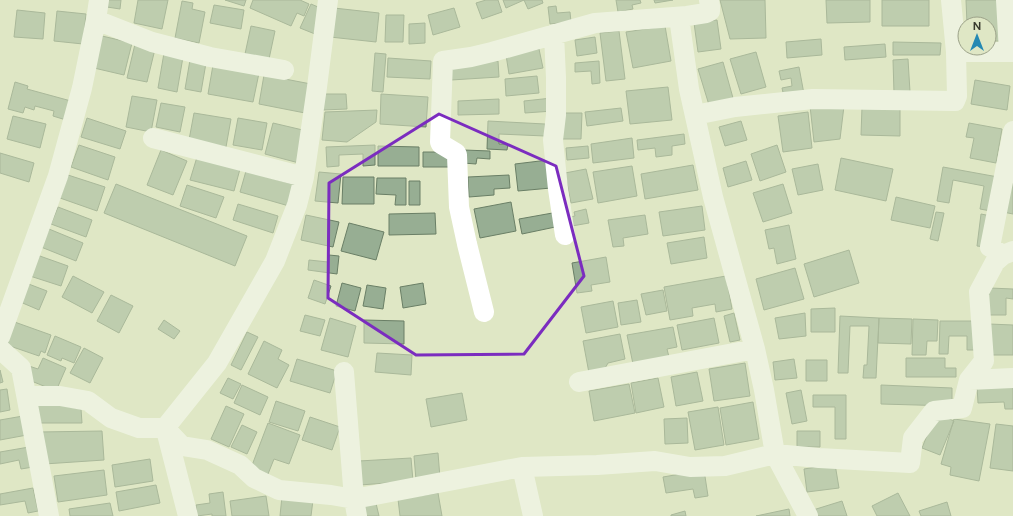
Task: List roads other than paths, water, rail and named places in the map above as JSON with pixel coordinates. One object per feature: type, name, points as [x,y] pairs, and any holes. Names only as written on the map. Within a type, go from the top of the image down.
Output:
[{"type":"street","points":[[0,337],[58,176],[82,88],[96,20],[98,0]]},
{"type":"street","points":[[165,428],[217,363],[275,261],[297,205],[304,176],[328,0]]},
{"type":"street","points":[[484,312],[459,207],[457,155],[440,142],[443,61],[492,52],[595,23],[680,17],[706,13],[710,11],[709,0]]},
{"type":"street","points":[[695,115],[736,107],[813,99],[955,101],[957,96],[956,52],[951,0]]},
{"type":"street","points":[[956,52],[1011,52],[1006,0]]},
{"type":"street","points":[[680,17],[689,89],[713,197],[755,349],[775,454],[808,516]]},
{"type":"street","points":[[96,20],[159,44],[210,57],[284,70]]},
{"type":"street","points":[[554,34],[556,115],[553,140],[565,235]]},
{"type":"street","points":[[1008,253],[990,247],[1013,131]]},
{"type":"street","points":[[153,138],[304,176]]},
{"type":"street","points":[[27,396],[60,396],[88,401],[111,418],[139,428],[165,428],[182,446],[207,450],[240,465],[254,478],[279,490],[331,495],[355,507],[522,467],[597,465],[654,461],[690,467],[726,466],[775,454],[910,463],[912,438],[934,411],[962,408],[969,380],[984,361],[979,292],[995,262],[1008,253]]},
{"type":"street","points":[[0,349],[21,368],[49,516]]},
{"type":"street","points":[[580,382],[755,349]]},
{"type":"street","points":[[344,372],[355,507]]},
{"type":"street","points":[[969,380],[1013,378]]},
{"type":"street","points":[[165,428],[188,516]]},
{"type":"street","points":[[522,467],[534,516]]}]
